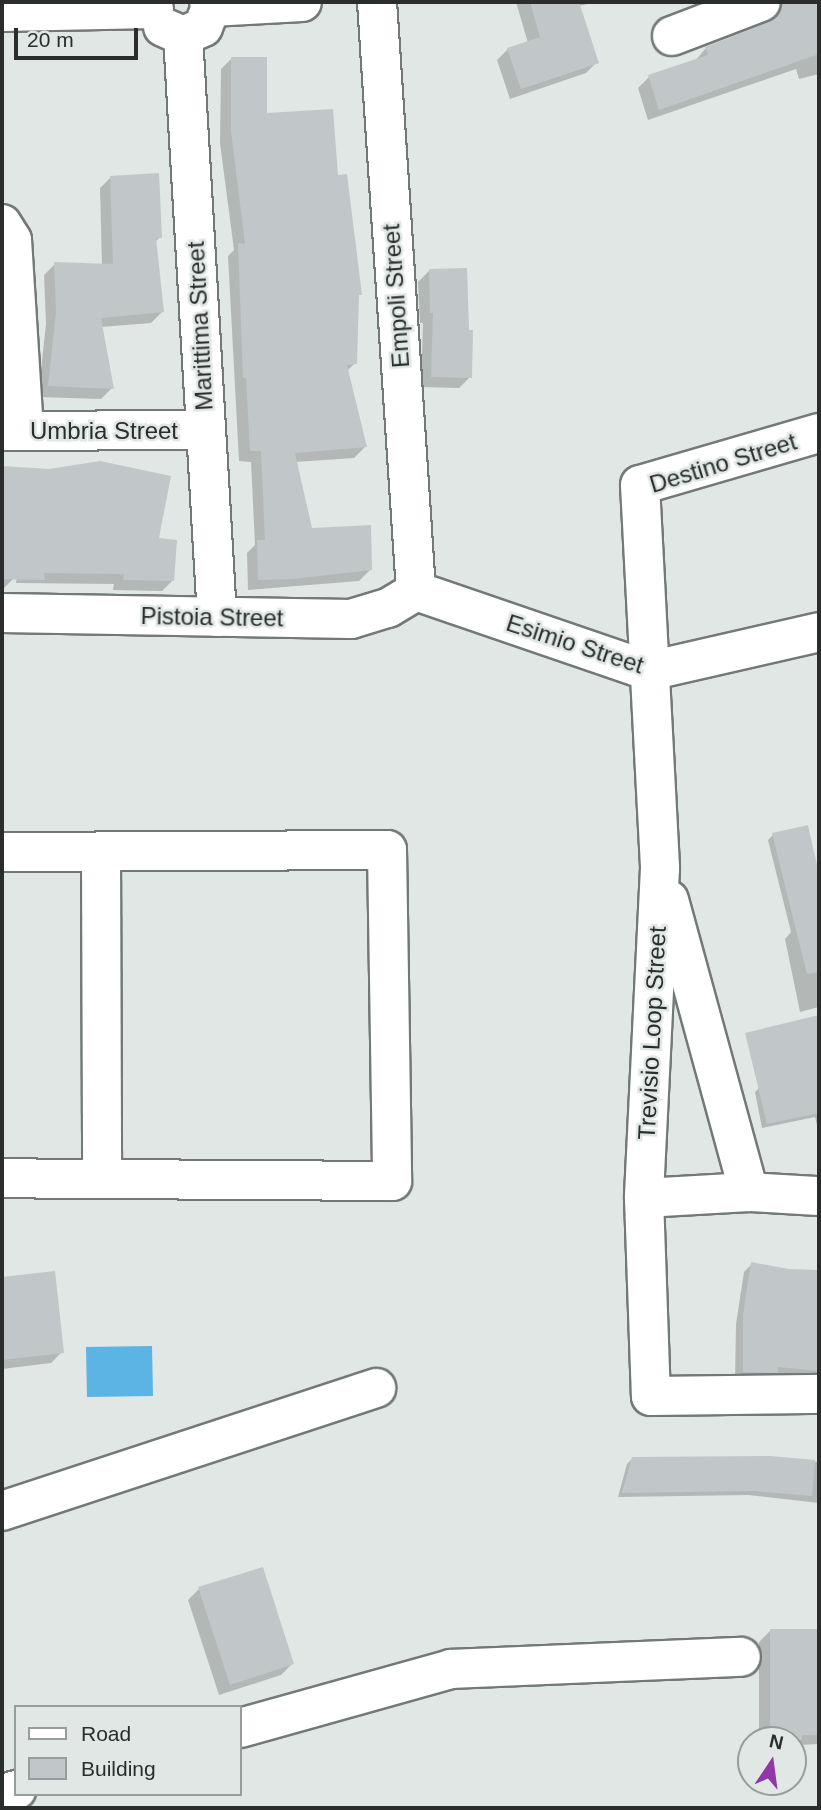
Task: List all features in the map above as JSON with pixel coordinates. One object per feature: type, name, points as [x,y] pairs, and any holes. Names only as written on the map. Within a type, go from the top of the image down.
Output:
[{"type":"street","points":[[2,12],[156,5],[163,28],[183,36],[203,27],[210,4],[302,2]]},
{"type":"street","name":"Empoli Street","points":[[376,2],[416,591]]},
{"type":"street","points":[[673,36],[761,2]]},
{"type":"street","name":"Marittima Street","points":[[183,36],[217,617]]},
{"type":"street","points":[[2,224],[12,240],[13,431]]},
{"type":"street","name":"Umbria Street","points":[[13,431],[206,430]]},
{"type":"street","name":"Destino Street","points":[[649,671],[640,485],[819,433]]},
{"type":"street","name":"Pistoia Street","points":[[2,613],[351,619],[388,608],[416,591]]},
{"type":"street","name":"Esimio Street","points":[[416,591],[649,671],[819,632]]},
{"type":"street","name":"Trevisio Loop Street","points":[[649,671],[660,868],[644,1198],[651,1396],[819,1394]]},
{"type":"street","points":[[2,852],[387,850],[392,1181],[2,1178]]},
{"type":"street","points":[[101,852],[102,1179]]},
{"type":"street","points":[[660,868],[749,1192]]},
{"type":"street","points":[[644,1198],[749,1192],[819,1196]]},
{"type":"street","points":[[2,1511],[376,1388]]},
{"type":"street","points":[[242,1727],[451,1669],[741,1657]]},
{"type":"water","points":[[152,1346],[153,1396],[87,1397],[86,1347]]},
{"type":"building","points":[[530,2],[579,2],[599,63],[521,89],[507,48],[540,37]]},
{"type":"building","points":[[819,2],[819,54],[659,110],[648,75],[708,55],[705,47],[769,22],[778,15],[783,4]]},
{"type":"building","points":[[231,57],[267,57],[267,113],[333,109],[338,175],[347,174],[362,295],[359,295],[357,364],[347,365],[367,447],[295,453],[312,528],[371,525],[372,570],[258,580],[257,540],[265,540],[261,451],[250,451],[246,378],[243,378],[238,243],[245,244],[231,131]]},
{"type":"building","points":[[159,173],[162,238],[156,238],[164,312],[101,318],[114,389],[48,386],[56,312],[54,262],[113,264],[110,176]]},
{"type":"building","points":[[467,268],[469,330],[473,330],[472,378],[431,377],[433,313],[430,313],[429,269]]},
{"type":"building","points":[[100,461],[171,476],[159,538],[177,540],[174,581],[123,580],[124,574],[44,573],[45,580],[2,579],[2,466],[49,469]]},
{"type":"building","points":[[808,825],[819,874],[819,972],[807,974],[772,833]]},
{"type":"building","points":[[819,1015],[819,1113],[767,1124],[745,1033]]},
{"type":"building","points":[[751,1262],[789,1269],[819,1270],[819,1371],[778,1367],[778,1373],[743,1372],[743,1315]]},
{"type":"building","points":[[55,1271],[64,1353],[2,1360],[2,1277]]},
{"type":"building","points":[[770,1456],[815,1460],[812,1496],[754,1491],[622,1493],[632,1457]]},
{"type":"building","points":[[263,1567],[294,1664],[230,1685],[198,1587]]},
{"type":"building","points":[[770,1629],[819,1629],[819,1735],[807,1735],[807,1726],[770,1726]]}]
